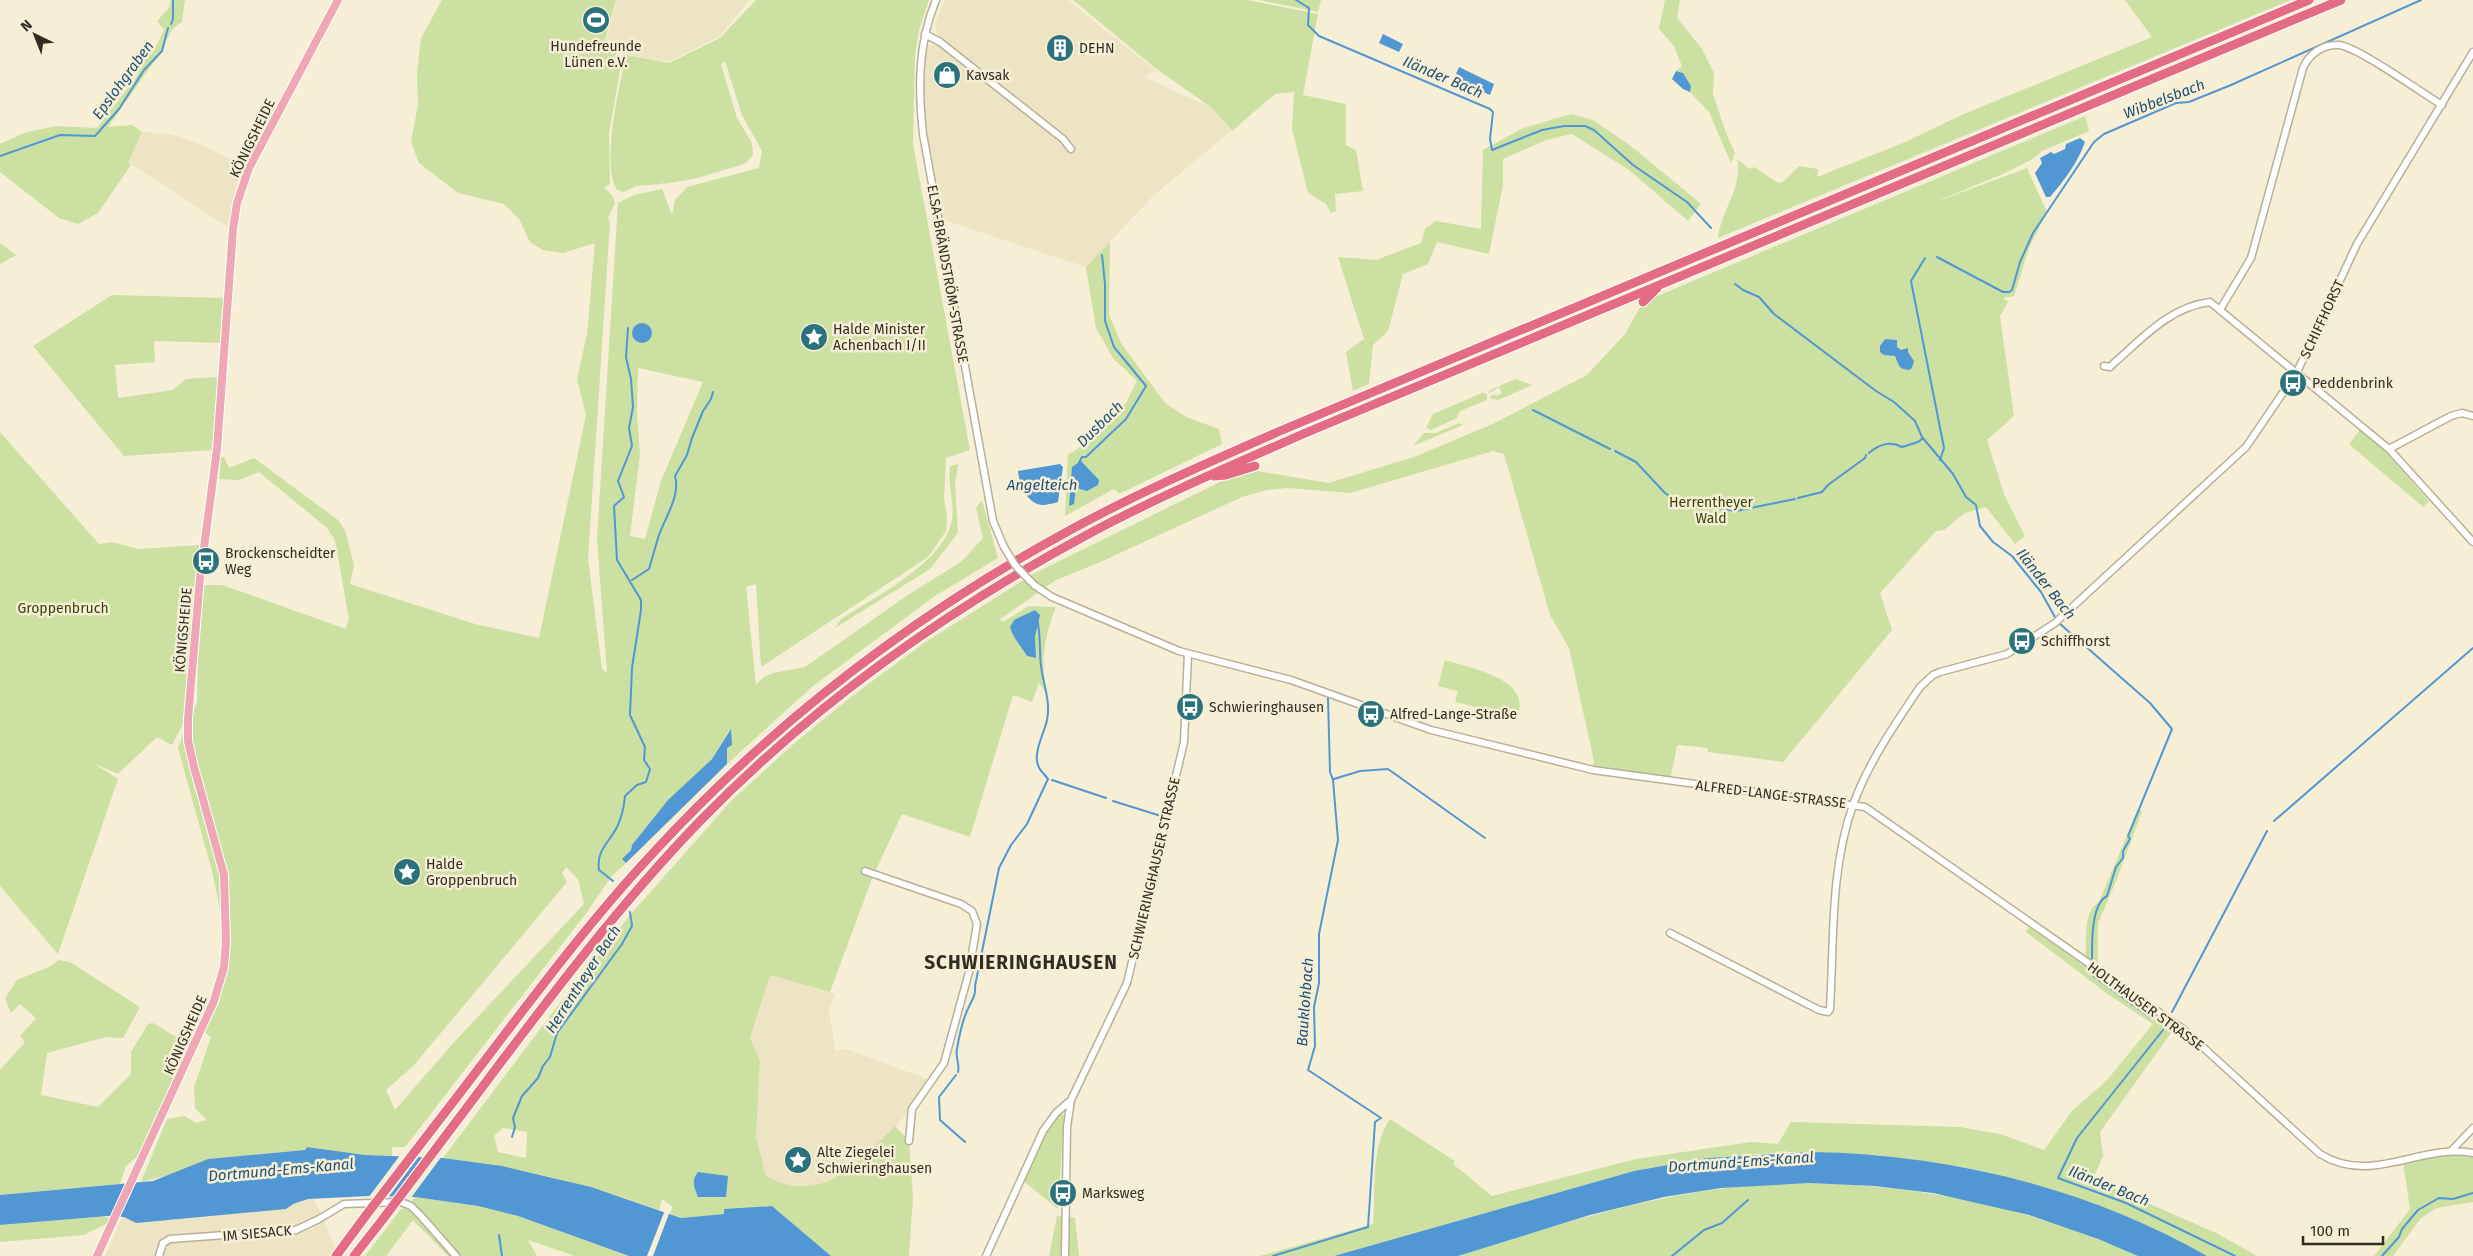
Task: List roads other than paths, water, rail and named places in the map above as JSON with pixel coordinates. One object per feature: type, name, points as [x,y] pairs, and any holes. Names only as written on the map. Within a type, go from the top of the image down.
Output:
[{"type":"highway","points":[[336,1256],[590,925],[654,851],[704,800],[785,726],[841,680],[940,608],[1004,568],[1113,508],[1280,431],[2309,0]]},
{"type":"highway","points":[[354,1256],[612,919],[704,818],[793,735],[885,662],[980,597],[1096,530],[1206,477],[2341,0]]},
{"type":"highway","points":[[1643,302],[1659,285]]},
{"type":"highway","points":[[1206,477],[1226,475],[1255,466]]},
{"type":"main road","name":"KÖNIGSHEIDE","points":[[97,1256],[214,1001],[224,968],[226,941],[224,875],[188,741],[188,719],[200,578],[218,440],[236,212],[243,180],[255,154],[338,0]]},
{"type":"street","name":"ELSA-BRÄNDSTRÖM-STRASSE","points":[[936,0],[925,34],[919,86],[923,134],[993,521],[1004,547],[1015,565],[1034,585]]},
{"type":"street","points":[[925,34],[940,42],[1063,139],[1071,149]]},
{"type":"street","points":[[2221,308],[2251,258],[2303,68],[2312,54],[2326,46],[2346,46],[2442,105]]},
{"type":"street","name":"SCHIFFHORST","points":[[1853,804],[1875,758],[1926,680],[1940,672],[2007,654],[2058,621],[2246,447],[2297,372],[2357,244],[2473,52]]},
{"type":"street","points":[[2104,366],[2110,367],[2172,314],[2190,306],[2210,302],[2221,308],[2389,449],[2473,542]]},
{"type":"street","points":[[2389,449],[2451,416],[2462,413],[2473,416]]},
{"type":"street","name":"ALFRED-LANGE-STRASSE","points":[[1034,585],[1059,600],[1188,654],[1291,680],[1431,730],[1593,770],[1853,804],[1840,860],[1833,926],[1830,1009],[1828,1012],[1819,1010],[1670,933]]},
{"type":"street","name":"SCHWIERINGHAUSER STRASSE","points":[[986,1256],[1043,1131],[1056,1112],[1071,1100],[1127,983],[1184,742],[1188,654]]},
{"type":"street","name":"HOLTHAUSER STRASSE","points":[[1853,804],[1873,813],[2184,1029],[2320,1154],[2345,1166],[2370,1166],[2452,1150],[2473,1153]]},
{"type":"street","points":[[865,871],[961,904],[972,911],[977,924],[969,972],[944,1063],[912,1109],[909,1141]]},
{"type":"street","points":[[1065,1256],[1067,1128],[1071,1100]]},
{"type":"street","points":[[2452,1150],[2473,1128]]},
{"type":"street","name":"IM SIESACK","points":[[159,1256],[163,1243],[170,1239],[296,1230],[319,1220],[344,1204],[381,1202],[401,1202],[411,1206],[456,1256]]},
{"type":"water","points":[[1383,34],[1403,44],[1399,52],[1379,43]]},
{"type":"water","points":[[1459,67],[1494,84],[1490,95],[1454,79]]},
{"type":"water","points":[[1676,71],[1683,73],[1691,86],[1690,92],[1683,89],[1672,79]]},
{"type":"water","points":[[2080,138],[2085,142],[2075,164],[2050,197],[2046,197],[2035,173],[2042,163],[2040,158],[2051,152],[2054,154],[2065,149],[2066,144]]},
{"type":"water","points":[[642,323],[649,326],[652,333],[649,340],[642,343],[635,340],[632,333],[635,326]]},
{"type":"water","points":[[1885,339],[1897,340],[1897,347],[1901,350],[1908,348],[1908,352],[1914,361],[1912,368],[1909,370],[1903,369],[1899,366],[1895,356],[1884,355],[1880,352],[1880,346]]},
{"type":"water","points":[[1081,461],[1099,480],[1098,485],[1087,491],[1076,488],[1074,504],[1069,506],[1072,467]]},
{"type":"water","name":"Angelteich","points":[[1060,464],[1063,467],[1058,502],[1042,505],[1032,501],[1022,487],[1018,471]]},
{"type":"water","points":[[1035,610],[1040,615],[1035,637],[1036,658],[1027,656],[1010,627],[1014,620]]},
{"type":"water","points":[[731,729],[732,745],[727,748],[727,764],[626,863],[622,859],[631,850],[632,845],[668,800],[712,759]]},
{"type":"water","name":"Dortmund-Ems-Kanal","points":[[307,1147],[365,1155],[443,1158],[502,1166],[591,1187],[681,1218],[724,1214],[724,1209],[772,1206],[831,1256],[629,1256],[518,1216],[478,1206],[415,1197],[369,1196],[308,1199],[293,1204],[286,1209],[136,1223],[124,1217],[108,1216],[0,1225],[0,1195],[153,1181],[208,1159],[305,1150]]},
{"type":"water","name":"Dortmund-Ems-Kanal","points":[[1810,1152],[1862,1154],[1913,1159],[2015,1179],[2065,1193],[2113,1211],[2161,1232],[2207,1256],[2138,1256],[2098,1239],[2029,1215],[1933,1193],[1874,1186],[1809,1183],[1721,1188],[1664,1197],[1590,1215],[1458,1256],[1334,1256],[1634,1171],[1707,1158]]},
{"type":"water","points":[[698,1172],[728,1176],[726,1197],[698,1197],[694,1181]]},
{"type":"waterway","name":"Epslohgraben","points":[[171,24],[173,19],[173,0]]},
{"type":"waterway","name":"Iländer Bach","points":[[1296,0],[1309,8],[1308,25],[1319,36],[1490,109],[1493,112],[1490,139],[1492,150],[1542,130],[1564,126],[1585,126],[1594,130],[1633,165],[1687,202],[1711,228]]},
{"type":"waterway","name":"Wibbelsbach","points":[[1937,257],[2003,292],[2009,292],[2012,290],[2020,262],[2033,233],[2094,142],[2104,134],[2176,103],[2189,102],[2231,85],[2421,0]]},
{"type":"waterway","name":"Epslohgraben","points":[[0,156],[60,135],[95,136],[119,109],[144,70],[162,51],[168,28]]},
{"type":"waterway","name":"Dusbach","points":[[1078,465],[1082,457],[1086,457],[1126,419],[1146,386],[1114,347],[1105,321],[1105,284],[1102,255]]},
{"type":"waterway","name":"Wibbelsbach","points":[[1925,258],[1911,281],[1944,448],[1940,460]]},
{"type":"waterway","name":"Iländer Bach","points":[[1735,284],[1759,297],[1774,314],[1876,391],[1894,402],[1915,421],[1922,437],[1953,474],[1966,497],[1976,505],[1980,526],[1993,542],[2012,556],[2041,592],[2056,619]]},
{"type":"waterway","name":"Herrentheyer Bach","points":[[613,881],[599,870],[599,857],[619,823],[625,796],[637,785],[646,782],[650,769],[644,760],[645,747],[630,715],[632,668],[641,600],[617,560],[614,506],[624,497],[618,481],[632,446],[629,428],[633,407],[631,379],[626,357],[628,328]]},
{"type":"waterway","points":[[632,580],[649,569],[658,538],[674,499],[676,491],[675,476],[687,455],[703,411],[713,392]]},
{"type":"waterway","points":[[1533,410],[1610,449]]},
{"type":"waterway","points":[[1869,453],[1885,444],[1894,444],[1902,447],[1918,442],[1923,438]]},
{"type":"waterway","points":[[1615,451],[1636,462],[1665,493],[1680,503]]},
{"type":"waterway","points":[[1798,498],[1822,492],[1828,485],[1865,458],[1866,455]]},
{"type":"waterway","points":[[1699,506],[1736,511],[1795,499]]},
{"type":"waterway","points":[[1687,504],[1695,506]]},
{"type":"waterway","points":[[1037,619],[1041,666],[1048,706],[1047,720],[1037,753],[1038,766],[1042,772]]},
{"type":"waterway","name":"Iländer Bach","points":[[2059,623],[2150,703],[2172,729],[2128,836],[2130,839],[2123,851],[2123,858],[2116,867],[2107,896],[2102,900],[2095,915],[2092,959]]},
{"type":"waterway","points":[[2274,821],[2473,648]]},
{"type":"waterway","name":"Bauklohbach","points":[[1273,1256],[1368,1227],[1375,1122],[1381,1118],[1308,1070],[1315,1046],[1314,1007],[1319,983],[1319,934],[1338,840],[1333,780],[1330,772],[1328,698]]},
{"type":"waterway","points":[[1334,779],[1360,771],[1388,769],[1485,838]]},
{"type":"waterway","points":[[958,1072],[957,1052],[959,1040],[964,1020],[975,993],[999,868],[1011,845],[1027,824],[1048,779],[1043,773]]},
{"type":"waterway","points":[[1052,780],[1106,798]]},
{"type":"waterway","points":[[1113,801],[1161,816]]},
{"type":"waterway","points":[[2172,1012],[2267,831]]},
{"type":"waterway","name":"Herrentheyer Bach","points":[[512,1137],[515,1127],[513,1118],[522,1096],[538,1078],[543,1066],[550,1057],[557,1033],[622,944],[632,926],[630,912]]},
{"type":"waterway","name":"Iländer Bach","points":[[2093,976],[2151,1018]]},
{"type":"waterway","name":"Iländer Bach","points":[[2163,1030],[2077,1138],[2058,1178],[2126,1203],[2235,1256]]},
{"type":"waterway","points":[[956,1075],[939,1097],[940,1120],[965,1142]]},
{"type":"waterway","points":[[2382,1256],[2399,1237],[2402,1229],[2418,1210],[2439,1198],[2453,1199],[2473,1193]]},
{"type":"waterway","points":[[1672,1256],[1704,1230],[1722,1223],[1748,1200]]},
{"type":"waterway","name":"Herrentheyer Bach","points":[[499,1235],[502,1256]]},
{"type":"place","name":"Hundefreunde Lünen e.V.","points":[[596,20]]},
{"type":"place","name":"DEHN","points":[[1060,48]]},
{"type":"place","name":"Kavsak","points":[[947,75]]},
{"type":"place","name":"Halde Minister Achenbach I/II","points":[[814,337]]},
{"type":"place","name":"Peddenbrink","points":[[2293,383]]},
{"type":"place","name":"Brockenscheidter Weg","points":[[206,561]]},
{"type":"place","name":"Schiffhorst","points":[[2022,641]]},
{"type":"place","name":"Schwieringhausen","points":[[1190,707]]},
{"type":"place","name":"Alfred-Lange-Straße","points":[[1371,714]]},
{"type":"place","name":"Halde Groppenbruch","points":[[407,872]]},
{"type":"place","name":"Alte Ziegelei Schwieringhausen","points":[[798,1160]]},
{"type":"place","name":"Marksweg","points":[[1063,1193]]},
{"type":"district","name":"SCHWIERINGHAUSEN","points":[[1021,962]]},
{"type":"park label","name":"Herrentheyer Wald","points":[[1711,510]]},
{"type":"park label","name":"Groppenbruch","points":[[63,608]]}]
